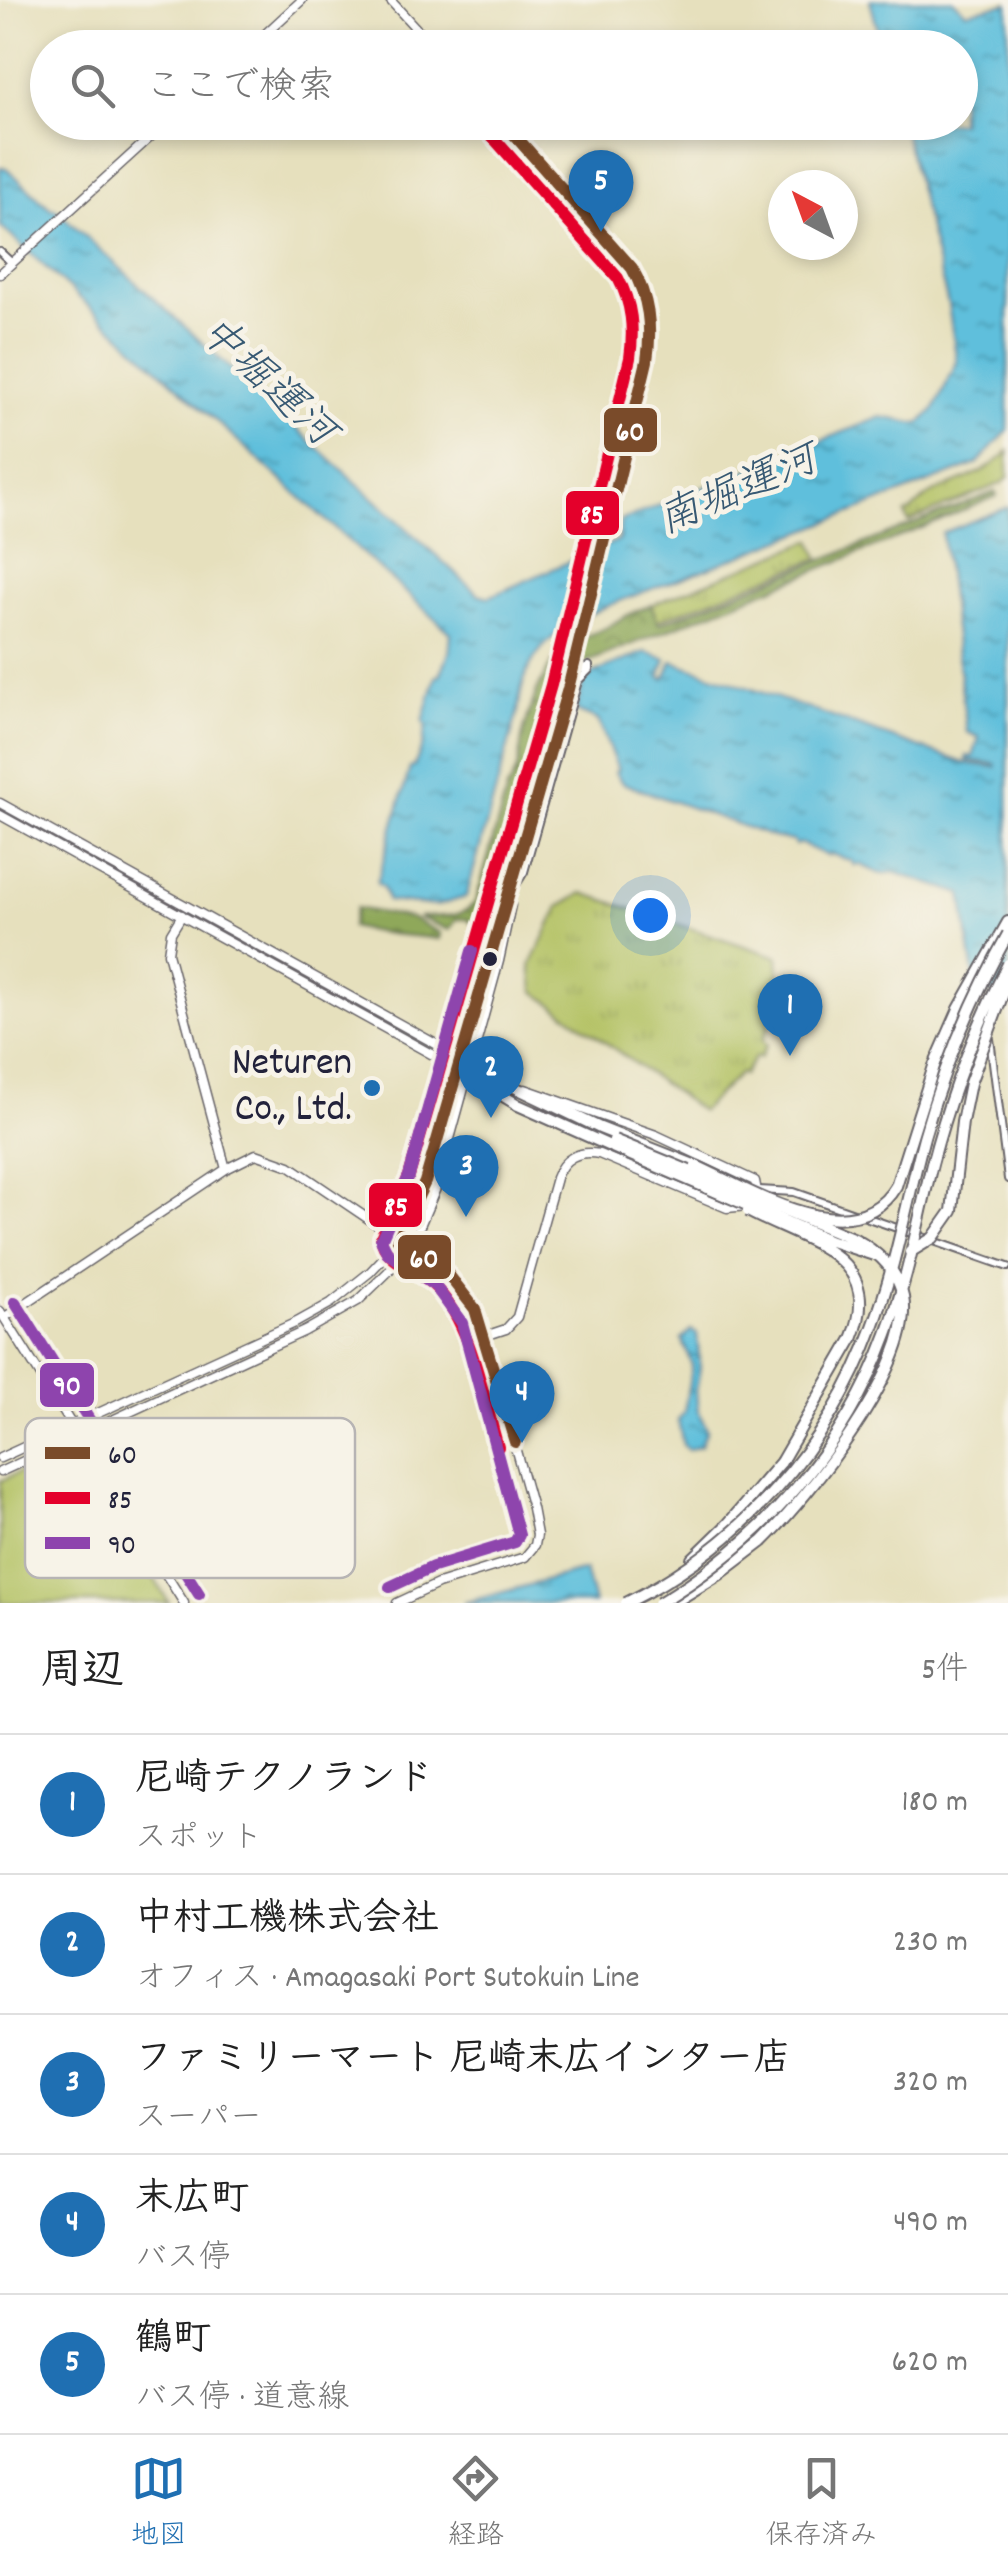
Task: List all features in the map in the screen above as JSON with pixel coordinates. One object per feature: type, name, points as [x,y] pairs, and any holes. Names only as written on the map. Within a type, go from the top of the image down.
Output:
[{"type":"highway","points":[[470,1070],[518,1105],[815,1216],[844,1219],[872,1210],[896,1186],[945,1038],[1008,922]]},
{"type":"highway","points":[[626,1603],[720,1543],[761,1506],[795,1468],[840,1402],[883,1300],[941,1082],[980,987],[1008,934]]},
{"type":"highway","points":[[659,1603],[705,1574],[770,1518],[806,1478],[852,1410],[892,1320],[955,1088],[1008,964]]},
{"type":"highway","points":[[687,1179],[863,1252],[892,1256],[923,1245],[941,1230],[952,1211],[970,1083],[1008,980]]},
{"type":"highway","points":[[508,1084],[600,1128],[687,1179],[836,1254],[856,1280],[860,1309],[856,1329],[781,1462],[711,1541],[648,1592]]},
{"type":"highway","points":[[615,1140],[855,1239],[882,1259],[903,1296],[902,1328],[888,1364],[864,1413],[833,1461],[762,1542],[673,1603]]},
{"type":"street","points":[[270,30],[302,0]]},
{"type":"street","points":[[390,0],[418,30]]},
{"type":"street","points":[[0,274],[147,140]]},
{"type":"street","points":[[84,1418],[331,1304],[370,1272],[398,1239],[425,1182],[568,688],[650,344],[645,294],[627,261],[519,140]]},
{"type":"street","points":[[0,252],[12,263]]},
{"type":"street","points":[[116,1418],[336,1315],[378,1283],[409,1246],[432,1203],[470,1070],[511,905],[510,896],[508,874],[557,702],[564,686],[582,666],[588,666],[589,670],[578,681],[524,872],[510,896]]},
{"type":"street","points":[[0,803],[318,976],[460,1058],[470,1070]]},
{"type":"street","points":[[0,814],[457,1069],[553,1096],[656,1135],[750,1176],[759,1190],[751,1204],[727,1208],[599,1154],[573,1156],[559,1168],[517,1317],[506,1329],[485,1336]]},
{"type":"street","points":[[182,915],[168,941],[168,954],[226,1169]]},
{"type":"street","points":[[985,1003],[1008,1179]]},
{"type":"street","points":[[70,1418],[2,1314],[226,1169],[256,1154],[278,1159],[455,1281],[475,1309],[485,1336],[532,1508],[537,1536],[519,1562],[438,1584],[397,1603]]},
{"type":"street","points":[[759,1190],[794,1192],[1008,1267]]},
{"type":"street","points":[[0,1458],[25,1446]]},
{"type":"street","points":[[0,1472],[25,1460]]},
{"type":"street","points":[[169,1578],[184,1603]]},
{"type":"green space","points":[[1008,451],[1008,478],[1002,483],[908,522],[905,514],[927,497],[981,472]]},
{"type":"green space","points":[[995,492],[997,496],[939,521],[580,665],[553,703],[491,915],[484,913],[474,925],[467,919],[457,919],[449,930],[418,917],[457,914],[476,901],[536,694],[555,660],[573,642],[651,605],[659,624]]},
{"type":"green space","points":[[812,540],[819,558],[657,621],[651,605]]},
{"type":"green space","points":[[583,893],[778,957],[780,996],[774,996],[769,1017],[772,1019],[763,1041],[767,1044],[760,1058],[756,1056],[743,1075],[740,1073],[701,1111],[534,991],[531,965],[559,907]]},
{"type":"green space","points":[[356,908],[411,918],[440,933],[439,939],[351,927]]},
{"type":"green space","points":[[25,1470],[25,1578],[154,1578],[169,1603],[0,1603],[0,1481]]},
{"type":"water","name":"南堀運河","points":[[870,0],[953,0],[966,12],[1008,3],[1008,430],[977,464],[626,599],[558,633],[534,658],[525,678],[466,897],[436,906],[388,901],[383,887],[377,883],[410,768],[414,767],[423,744],[423,722],[436,676],[440,676],[449,653],[451,633],[0,226],[0,167],[54,208],[478,594],[489,597],[619,540],[620,521],[881,417],[919,424],[934,410],[957,362],[948,304],[906,140],[978,140],[978,30],[878,30]]},
{"type":"water","points":[[1008,507],[1008,991],[977,995],[962,894],[894,872],[881,874],[622,783],[598,720],[576,711],[583,683],[594,673],[645,652],[666,659],[660,677],[665,679],[672,661],[964,763],[996,767],[966,760],[967,756],[973,757],[979,737],[967,732],[942,533]]},
{"type":"water","points":[[691,1330],[697,1334],[700,1367],[698,1411],[707,1430],[700,1446],[688,1450],[683,1445],[678,1420],[684,1412],[692,1365],[682,1339]]},
{"type":"water","points":[[585,1570],[594,1603],[463,1603]]},
{"type":"transit line","name":"85","points":[[495,140],[618,278],[629,307],[632,337],[551,685],[409,1176],[381,1237],[388,1253],[436,1288],[459,1321],[498,1447]]},
{"type":"transit line","name":"60","points":[[515,1442],[475,1309],[447,1273],[398,1239],[425,1182],[568,689],[647,361],[649,336],[646,302],[632,268],[519,140]]},
{"type":"transit line","name":"90","points":[[390,1587],[433,1567],[515,1542],[519,1535],[462,1323],[435,1286],[387,1252],[381,1240],[409,1176],[472,951]]},
{"type":"transit line","name":"90","points":[[15,1302],[88,1418]]},
{"type":"transit line","name":"90","points":[[189,1578],[199,1594]]},
{"type":"place","name":"鶴町","points":[[601,232]]},
{"type":"place","name":"尼崎テクノランド","points":[[790,1056]]},
{"type":"place","name":"Neturen Co., Ltd.","points":[[372,1088]]},
{"type":"place","name":"中村工機株式会社","points":[[491,1118]]},
{"type":"place","name":"ファミリーマート 尼崎末広インター店","points":[[466,1217]]},
{"type":"place","name":"末広町","points":[[522,1443]]},
{"type":"water label","name":"中堀運河","points":[[265,384]]}]
